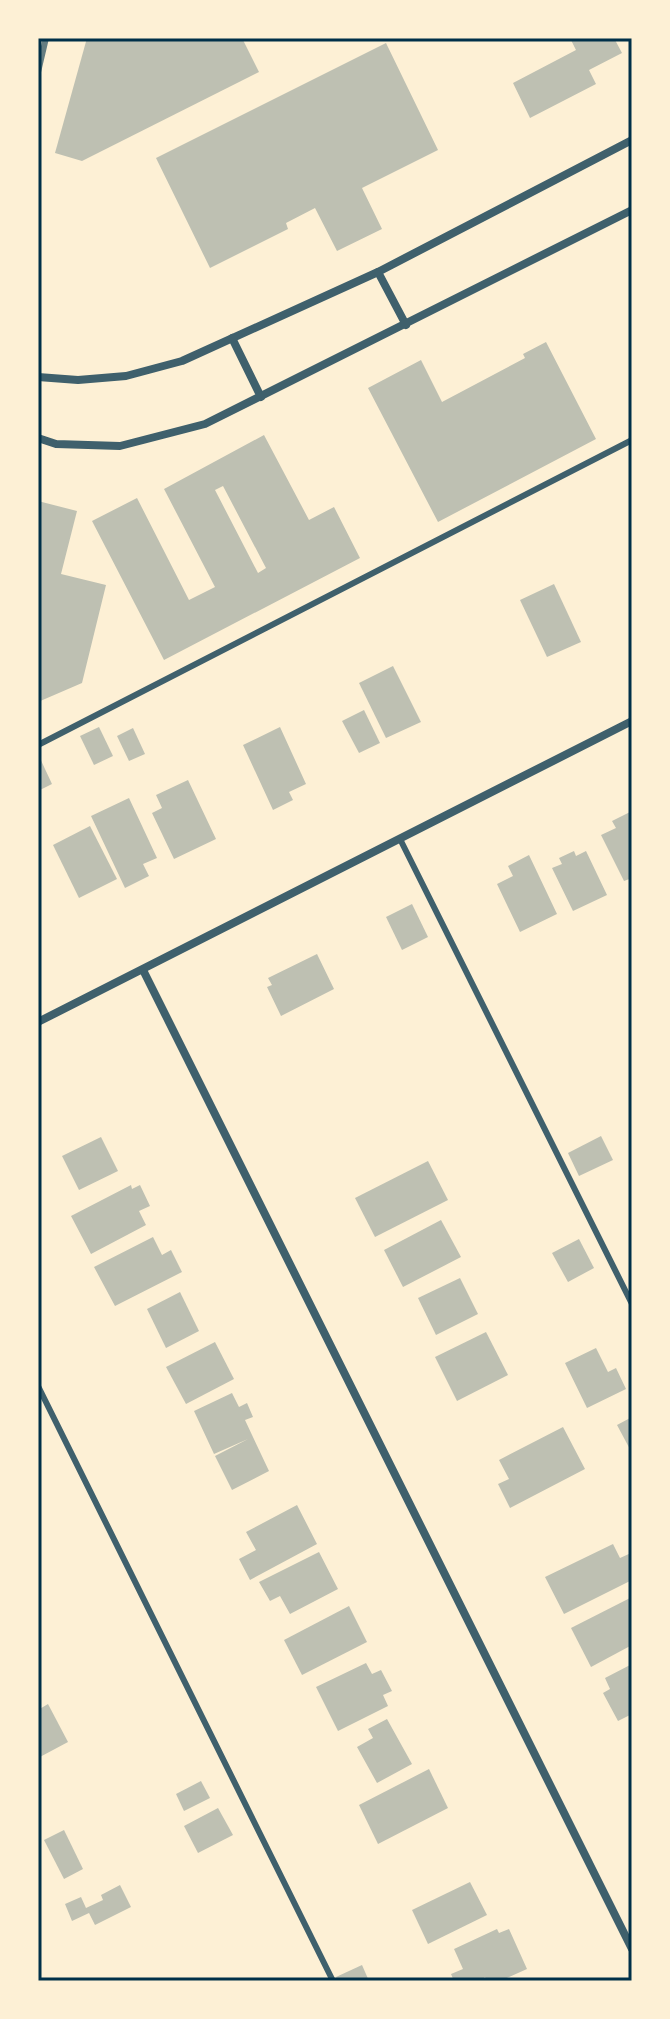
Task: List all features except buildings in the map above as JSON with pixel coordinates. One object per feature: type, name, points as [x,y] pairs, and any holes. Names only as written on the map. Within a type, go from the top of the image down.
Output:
[{"type":"street","points":[[38,377],[78,380],[126,376],[182,361],[378,272],[632,140]]},
{"type":"street","points":[[38,438],[56,444],[148,442],[205,424],[632,210]]},
{"type":"street","points":[[378,272],[406,325]]},
{"type":"street","points":[[232,338],[261,397]]},
{"type":"street","points":[[38,1022],[632,721]]},
{"type":"street","points":[[143,970],[632,1949]]},
{"type":"lane","points":[[38,745],[632,440]]},
{"type":"lane","points":[[400,839],[632,1304]]},
{"type":"lane","points":[[38,1386],[333,1981]]},
{"type":"railway","points":[[38,72],[46,38]]}]
